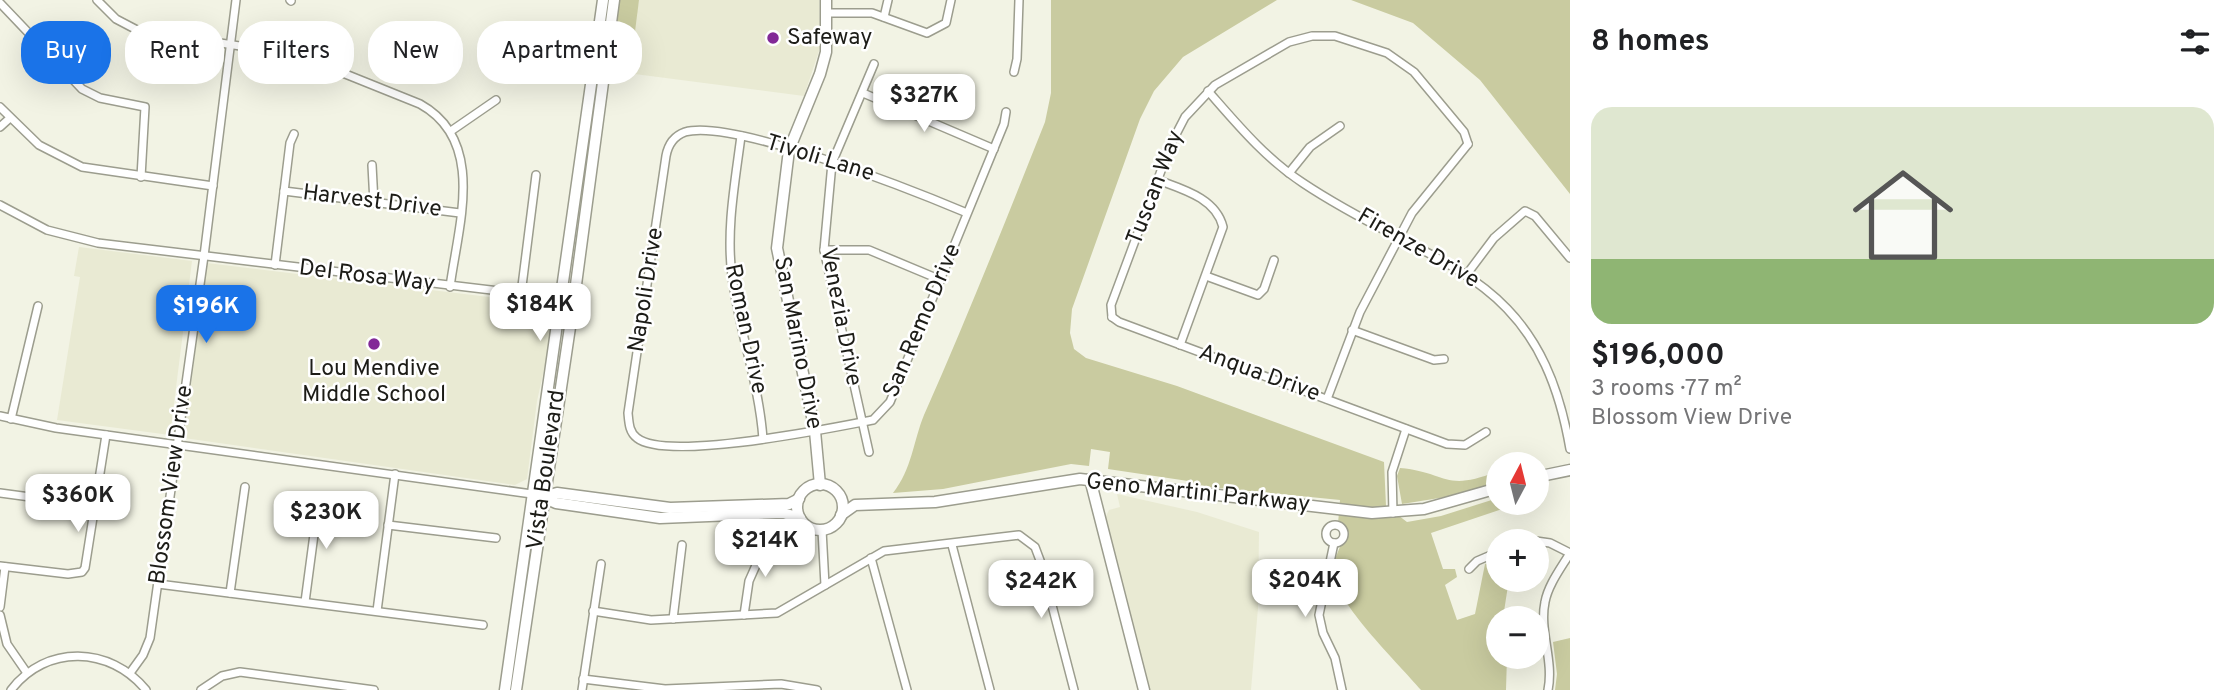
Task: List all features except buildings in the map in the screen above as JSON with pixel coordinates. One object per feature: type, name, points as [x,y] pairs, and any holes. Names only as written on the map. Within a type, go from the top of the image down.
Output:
[{"type":"street","points":[[97,0],[116,19],[137,30],[306,58],[420,104],[437,115],[451,131],[463,166],[450,287]]},
{"type":"street","name":"Blossom View Drive","points":[[130,673],[148,646],[158,584],[204,256],[236,0]]},
{"type":"street","name":"Vista Boulevard","points":[[516,690],[569,299],[603,0]]},
{"type":"street","name":"Vista Boulevard","points":[[505,690],[532,494],[569,299],[614,0]]},
{"type":"street","name":"San Marino Drive","points":[[820,485],[815,431],[778,248],[789,149],[822,67],[828,38],[826,0]]},
{"type":"street","points":[[884,17],[888,0]]},
{"type":"street","points":[[828,13],[855,11],[884,17],[922,32],[945,30],[951,0]]},
{"type":"street","points":[[1014,72],[1017,60],[1019,0]]},
{"type":"street","points":[[0,3],[82,89],[100,98],[145,107],[141,177]]},
{"type":"street","name":"Tuscan Way","points":[[1109,319],[1111,305],[1178,127],[1208,90],[1289,42],[1312,36],[1335,36],[1379,50],[1405,65],[1464,132],[1470,144],[1420,200],[1399,237]]},
{"type":"street","name":"Venezia Drive","points":[[869,452],[824,250],[832,163],[874,64]]},
{"type":"street","name":"Firenze Drive","points":[[1208,90],[1259,148],[1289,173],[1467,274],[1497,297],[1530,335],[1547,366],[1566,409],[1570,449]]},
{"type":"street","points":[[863,93],[994,149]]},
{"type":"street","points":[[451,131],[496,100]]},
{"type":"street","points":[[0,107],[38,145],[68,162],[96,171],[213,186]]},
{"type":"street","name":"San Remo Drive","points":[[635,437],[661,446],[764,439],[862,422],[881,415],[890,402],[941,280],[994,149],[1006,112]]},
{"type":"street","points":[[0,127],[10,118]]},
{"type":"street","points":[[1289,173],[1310,147],[1340,126]]},
{"type":"street","name":"Tivoli Lane","points":[[671,142],[680,134],[693,131],[741,136],[896,183],[967,213]]},
{"type":"street","points":[[275,265],[294,134]]},
{"type":"street","name":"Roman Drive","points":[[741,136],[730,219],[730,255],[732,279],[761,406],[764,439]]},
{"type":"street","name":"Napoli Drive","points":[[635,437],[629,429],[628,413],[666,156],[671,142]]},
{"type":"street","points":[[372,165],[374,203]]},
{"type":"street","points":[[521,294],[536,175]]},
{"type":"street","points":[[1158,180],[1199,197],[1224,221],[1222,234],[1180,345]]},
{"type":"street","name":"Harvest Drive","points":[[284,191],[460,213]]},
{"type":"street","name":"Del Rosa Way","points":[[0,205],[33,224],[65,236],[450,287],[569,299]]},
{"type":"street","points":[[1467,274],[1494,237],[1525,209],[1535,216],[1570,258]]},
{"type":"street","points":[[1327,399],[1352,330],[1399,237]]},
{"type":"street","points":[[824,250],[869,250],[941,280]]},
{"type":"street","points":[[1206,276],[1263,295],[1274,260]]},
{"type":"street","points":[[11,419],[38,306]]},
{"type":"street","name":"Anqua Drive","points":[[1109,319],[1456,445],[1476,441],[1486,432]]},
{"type":"street","points":[[1352,330],[1434,360],[1444,359]]},
{"type":"street","points":[[0,416],[106,435],[532,494],[556,503],[660,518],[783,513],[800,518],[808,526],[822,530],[833,525],[855,505],[842,498],[831,487],[820,485],[805,490],[799,499],[789,504],[670,508],[557,493],[543,497]]},
{"type":"street","points":[[1393,513],[1393,467],[1406,429]]},
{"type":"street","points":[[0,607],[2,566],[68,575],[82,572],[87,562],[97,506],[106,435]]},
{"type":"street","points":[[1549,474],[1570,470]]},
{"type":"street","points":[[377,611],[395,474]]},
{"type":"street","points":[[1090,479],[1144,690]]},
{"type":"street","name":"Geno Martini Parkway","points":[[855,505],[925,503],[1058,481],[1090,479],[1338,509],[1393,513],[1424,509],[1486,491]]},
{"type":"street","points":[[230,593],[245,488]]},
{"type":"street","points":[[0,493],[97,506]]},
{"type":"street","points":[[305,603],[319,497]]},
{"type":"street","points":[[841,515],[842,498]]},
{"type":"street","points":[[799,499],[800,518]]},
{"type":"street","points":[[1336,524],[1342,528],[1345,535],[1341,541],[1334,543],[1327,539],[1326,532],[1336,524],[1338,509]]},
{"type":"street","points":[[388,525],[496,538]]},
{"type":"street","points":[[822,530],[825,585]]},
{"type":"street","points":[[593,611],[651,620],[777,613],[871,558],[897,549],[952,545],[1007,535],[1026,538],[1035,547],[1041,563],[1074,690]]},
{"type":"street","points":[[1334,543],[1319,615],[1323,633],[1335,658],[1342,690]]},
{"type":"street","points":[[1548,690],[1551,669],[1544,621],[1545,602],[1570,553],[1549,543]]},
{"type":"street","points":[[744,615],[745,594],[761,554],[761,544]]},
{"type":"street","points":[[673,619],[682,545]]},
{"type":"street","points":[[952,545],[990,690]]},
{"type":"street","points":[[1469,569],[1486,557]]},
{"type":"street","points":[[871,558],[907,690]]},
{"type":"street","points":[[582,690],[601,564]]},
{"type":"street","points":[[158,584],[483,625]]},
{"type":"street","points":[[0,615],[1,634],[27,673]]},
{"type":"street","points":[[11,690],[27,673],[47,662],[79,655],[102,659],[130,673],[146,690]]},
{"type":"street","points":[[201,690],[222,676],[240,672],[374,690]]},
{"type":"street","points":[[583,679],[665,689],[780,684],[817,690]]},
{"type":"shaded area","points":[[639,0],[819,0],[820,48],[804,96],[642,75],[642,21],[636,21]]},
{"type":"shaded area","points":[[79,247],[192,261],[170,435],[57,420],[80,277],[74,276]]},
{"type":"shaded area","name":"Lou Mendive Middle School","points":[[207,263],[555,305],[557,312],[537,401],[527,479],[515,485],[184,438]]},
{"type":"shaded area","points":[[1117,494],[1197,512],[1259,532],[1258,608],[1251,690],[1150,690],[1105,518],[1109,510],[1120,507]]},
{"type":"green space","points":[[618,0],[639,0],[636,21],[615,21]]},
{"type":"green space","points":[[1051,0],[1277,0],[1183,57],[1154,91],[1140,119],[1072,309],[1070,333],[1074,349],[1086,358],[1177,386],[1384,462],[1386,506],[1407,522],[1441,516],[1486,502],[1486,514],[1431,533],[1443,569],[1455,569],[1457,577],[1445,585],[1457,620],[1475,614],[1485,564],[1486,592],[1507,592],[1505,606],[1486,606],[1486,669],[1507,669],[1506,690],[1421,690],[1372,635],[1347,604],[1334,577],[1336,556],[1346,537],[1345,529],[1338,524],[1340,500],[1199,486],[1188,481],[1108,469],[1110,452],[1091,449],[1089,466],[1071,464],[943,489],[893,493],[908,465],[924,415],[1045,122],[1051,93]]},
{"type":"green space","points":[[1351,0],[1570,0],[1570,194],[1480,80],[1413,23]]},
{"type":"green space","points":[[1400,468],[1456,481],[1486,475],[1486,486],[1452,496],[1402,504],[1397,476]]},
{"type":"green space","points":[[1570,638],[1570,690],[1555,690],[1557,674],[1553,642]]},
{"type":"place","name":"Safeway","points":[[773,38]]},
{"type":"place","name":"Lou Mendive Middle School","points":[[374,344]]}]
